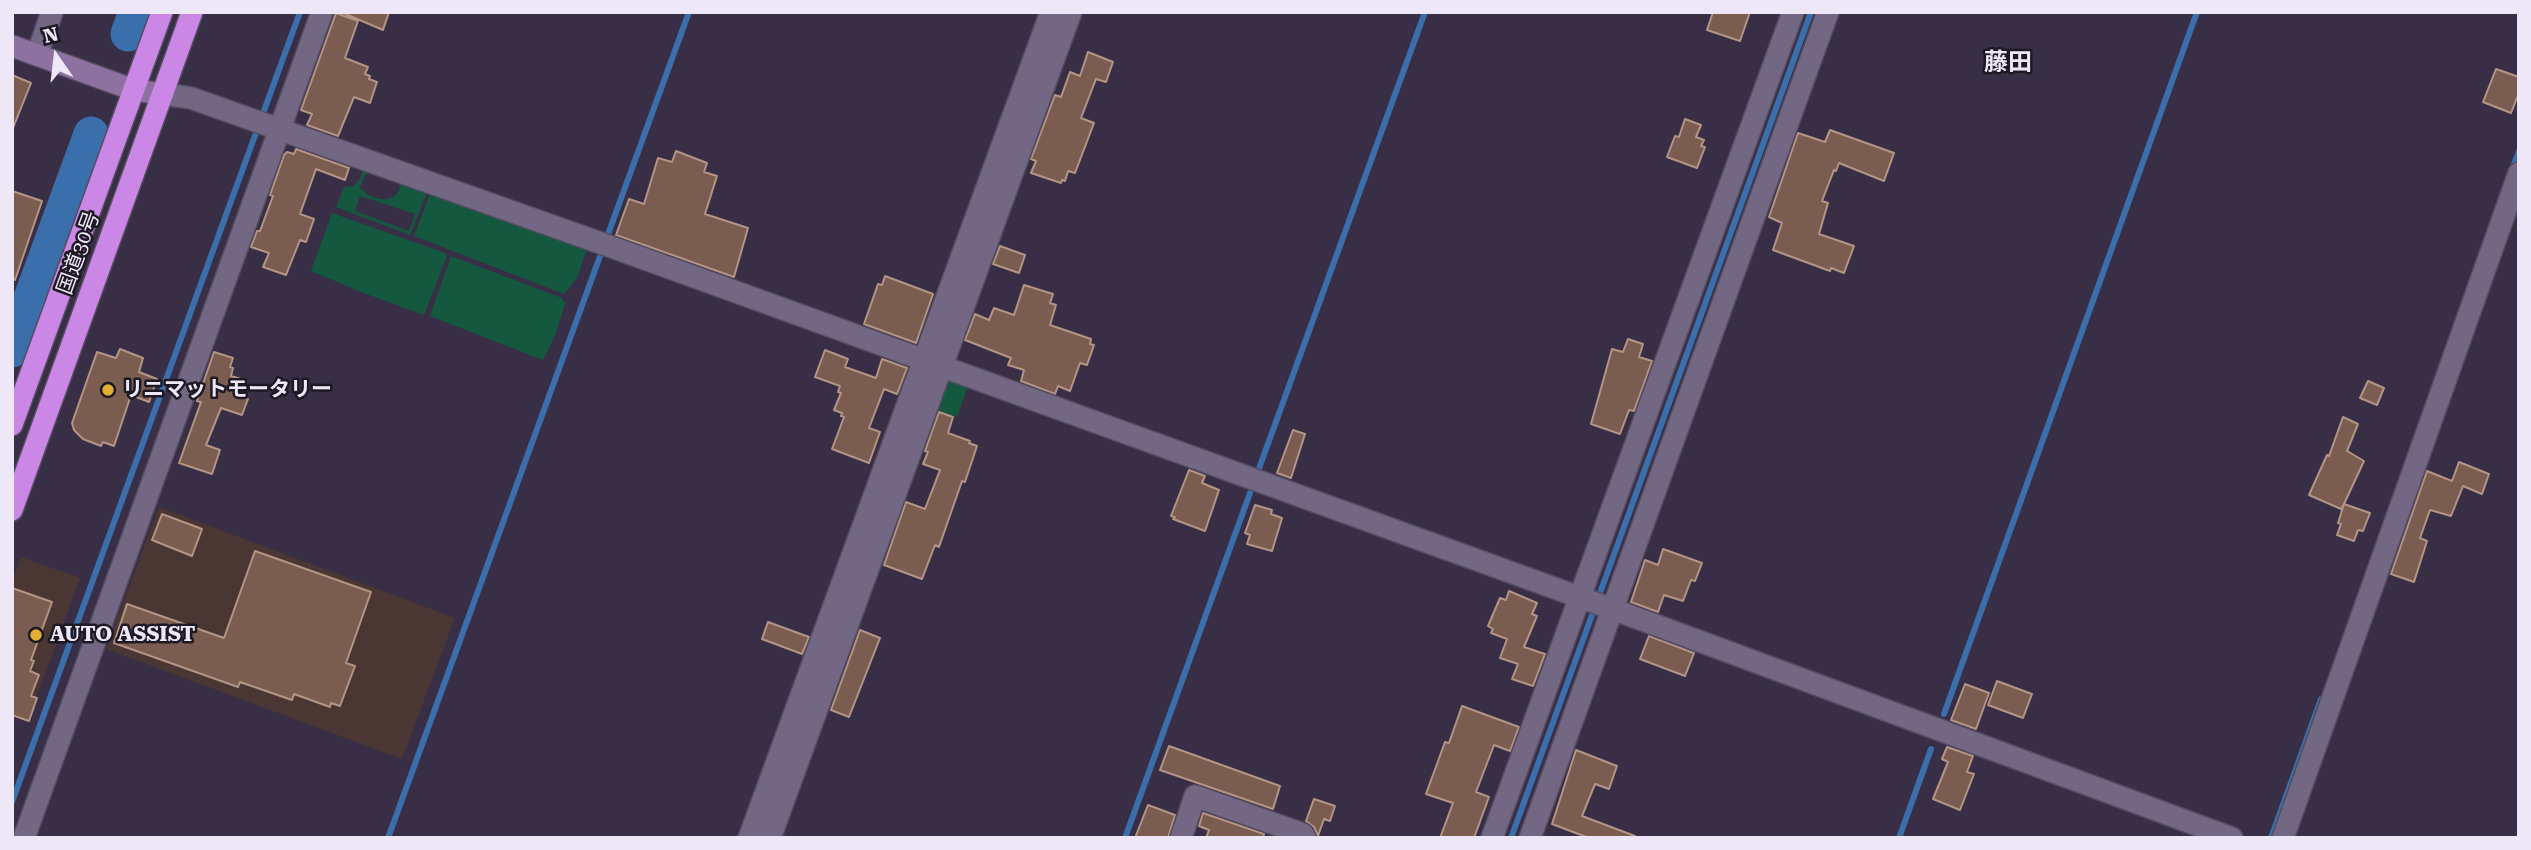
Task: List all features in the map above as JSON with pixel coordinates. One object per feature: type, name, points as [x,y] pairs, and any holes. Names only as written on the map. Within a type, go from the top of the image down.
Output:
[{"type":"highway","name":"国道30号","points":[[12,425],[162,12]]},
{"type":"highway","name":"国道30号","points":[[12,510],[192,12]]},
{"type":"street","points":[[37,55],[52,12]]},
{"type":"street","points":[[24,838],[267,125],[322,12]]},
{"type":"street","points":[[770,838],[1051,12]]},
{"type":"street","points":[[749,838],[1071,12]]},
{"type":"street","points":[[1492,838],[1519,826],[1598,604],[1793,12]]},
{"type":"street","points":[[1519,826],[1598,604],[1695,379],[1828,12]]},
{"type":"street","points":[[12,46],[134,90],[191,98],[604,245],[1598,604],[2232,838]]},
{"type":"street","points":[[2283,838],[2519,173]]},
{"type":"street","points":[[1181,838],[1195,796],[1303,834],[1305,838]]},
{"type":"shaded area","points":[[159,507],[455,618],[402,759],[106,649]]},
{"type":"shaded area","name":"AUTO ASSIST","points":[[21,557],[80,578],[36,699],[12,691],[12,580]]},
{"type":"green space","points":[[364,165],[429,188],[410,235],[336,207],[344,187],[353,186],[360,179]],"holes":[[[370,171],[401,182],[399,190],[390,198],[370,196],[360,187],[365,175]],[[360,196],[415,214],[409,231],[355,211]]]},
{"type":"green space","points":[[431,191],[588,246],[577,278],[564,294],[414,236]]},
{"type":"green space","points":[[332,213],[445,253],[447,256],[424,315],[311,271]]},
{"type":"green space","points":[[451,256],[562,298],[565,303],[561,318],[543,360],[430,316]]},
{"type":"green space","points":[[944,378],[969,383],[957,417],[934,409]]},
{"type":"building","points":[[341,12],[389,12],[383,30]]},
{"type":"building","points":[[1713,12],[1750,12],[1740,41],[1707,30]]},
{"type":"building","points":[[336,13],[358,21],[345,58],[368,67],[365,74],[377,82],[370,103],[354,97],[338,136],[307,125],[312,114],[301,110]]},
{"type":"building","points":[[1088,52],[1113,62],[1106,82],[1096,79],[1081,118],[1094,123],[1075,173],[1068,171],[1065,181],[1062,180],[1061,183],[1031,173],[1036,161],[1031,159],[1055,95],[1061,97],[1070,72],[1080,76]]},
{"type":"building","points":[[2496,69],[2519,77],[2519,93],[2511,113],[2483,102]]},
{"type":"building","points":[[12,75],[31,83],[13,128],[12,128]]},
{"type":"building","points":[[1685,119],[1701,125],[1696,137],[1704,140],[1701,146],[1705,147],[1697,168],[1667,157],[1675,136],[1679,137]]},
{"type":"building","points":[[1830,130],[1894,153],[1884,181],[1839,163],[1836,171],[1834,170],[1822,201],[1828,203],[1819,234],[1854,246],[1844,273],[1831,268],[1830,271],[1773,250],[1782,223],[1769,217],[1798,133],[1825,142]]},
{"type":"building","points":[[296,149],[349,168],[345,180],[316,169],[300,214],[314,219],[306,242],[300,240],[286,275],[263,267],[269,253],[251,247],[273,196],[270,195],[284,155],[287,152],[294,154]]},
{"type":"building","points":[[676,151],[707,163],[704,172],[717,176],[705,214],[748,228],[734,277],[616,235],[629,199],[644,204],[658,158],[672,162]]},
{"type":"building","points":[[12,191],[42,201],[15,280],[12,279]]},
{"type":"building","points":[[1000,246],[1025,255],[1019,273],[993,264]]},
{"type":"building","points":[[885,276],[933,294],[916,343],[864,324],[878,284],[882,285]]},
{"type":"building","points":[[1024,285],[1053,294],[1050,303],[1056,305],[1050,325],[1091,339],[1090,344],[1094,345],[1087,365],[1080,363],[1070,391],[1058,386],[1055,394],[1021,381],[1024,370],[1008,365],[1011,358],[965,340],[975,314],[989,320],[994,308],[1014,315]]},
{"type":"building","points":[[1628,339],[1643,344],[1639,357],[1652,361],[1634,411],[1629,410],[1620,434],[1591,424],[1612,349],[1623,352]]},
{"type":"building","name":"リニマットモータリー","points":[[120,349],[143,358],[139,372],[157,379],[149,402],[131,395],[114,446],[103,442],[101,446],[83,439],[74,430],[72,423],[97,352],[116,358]]},
{"type":"building","points":[[825,350],[848,359],[845,367],[876,378],[882,359],[907,368],[897,394],[884,389],[869,428],[880,432],[869,463],[832,449],[844,417],[841,416],[842,413],[834,410],[841,393],[838,392],[840,386],[815,377]]},
{"type":"building","points":[[214,352],[233,358],[231,376],[244,380],[238,396],[248,399],[242,415],[221,408],[206,445],[220,450],[212,474],[179,463],[201,402],[197,401]]},
{"type":"building","points":[[2368,381],[2384,388],[2377,405],[2360,398]]},
{"type":"building","points":[[939,412],[953,417],[948,433],[977,446],[939,547],[935,545],[922,579],[884,565],[906,502],[925,509],[940,470],[923,464]]},
{"type":"building","points":[[2343,417],[2358,424],[2347,451],[2364,461],[2341,509],[2309,495],[2327,455],[2329,456]]},
{"type":"building","points":[[1293,430],[1305,434],[1291,478],[1277,473]]},
{"type":"building","points":[[2459,462],[2489,474],[2482,494],[2463,486],[2451,516],[2430,510],[2420,538],[2427,541],[2414,582],[2391,574],[2427,471],[2452,481]]},
{"type":"building","points":[[1189,470],[1205,476],[1202,483],[1219,490],[1205,531],[1171,516]]},
{"type":"building","points":[[2344,504],[2370,513],[2363,531],[2358,530],[2354,541],[2337,535]]},
{"type":"building","points":[[1255,505],[1272,510],[1271,514],[1282,518],[1272,551],[1247,544],[1250,535],[1245,533]]},
{"type":"building","points":[[162,514],[202,529],[192,556],[152,540]]},
{"type":"building","points":[[1663,549],[1702,563],[1695,581],[1691,580],[1683,601],[1664,595],[1658,612],[1631,602],[1645,560],[1658,565]]},
{"type":"building","points":[[255,551],[371,592],[346,663],[355,666],[340,706],[331,703],[330,707],[294,694],[292,700],[240,682],[238,687],[114,643],[127,604],[224,638]]},
{"type":"building","points":[[12,588],[52,602],[31,660],[34,661],[30,671],[39,675],[31,696],[37,698],[29,721],[12,715]]},
{"type":"building","points":[[1509,591],[1537,603],[1532,614],[1537,616],[1524,647],[1545,654],[1533,686],[1512,679],[1518,664],[1500,658],[1507,639],[1491,633],[1493,629],[1488,626],[1500,598],[1506,600]]},
{"type":"building","points":[[768,622],[809,637],[802,654],[762,639]]},
{"type":"building","points":[[860,630],[880,638],[849,717],[831,710]]},
{"type":"building","points":[[1649,636],[1694,653],[1685,676],[1640,659]]},
{"type":"building","points":[[1997,681],[2032,694],[2023,718],[1988,705]]},
{"type":"building","points":[[1965,684],[1989,693],[1976,729],[1951,720]]},
{"type":"building","points":[[1462,706],[1519,727],[1510,751],[1494,745],[1476,792],[1489,797],[1474,838],[1440,838],[1453,803],[1426,794],[1445,742],[1449,743]]},
{"type":"building","points":[[1169,746],[1280,786],[1273,809],[1160,770]]},
{"type":"building","points":[[1947,747],[1973,756],[1967,772],[1974,774],[1960,810],[1933,799],[1948,762],[1942,759]]},
{"type":"building","points":[[1576,750],[1617,766],[1609,789],[1595,784],[1582,816],[1635,838],[1589,838],[1552,824]]},
{"type":"building","points":[[1314,799],[1335,806],[1330,821],[1324,819],[1318,836],[1314,827],[1306,821]]},
{"type":"building","points":[[1148,805],[1175,815],[1168,838],[1135,838]]},
{"type":"building","points":[[1203,813],[1264,834],[1263,838],[1206,838],[1209,830],[1199,826]]},
{"type":"waterway","points":[[128,34],[136,12]]},
{"type":"waterway","points":[[12,802],[300,12]]},
{"type":"waterway","points":[[388,838],[689,12]]},
{"type":"waterway","points":[[1257,474],[1425,12]]},
{"type":"waterway","points":[[1511,838],[1811,12]]},
{"type":"waterway","points":[[1944,714],[2197,12]]},
{"type":"waterway","points":[[12,350],[91,134]]},
{"type":"waterway","points":[[2511,172],[2519,151]]},
{"type":"waterway","points":[[1125,838],[1250,493]]},
{"type":"waterway","points":[[2271,838],[2321,699]]},
{"type":"waterway","points":[[1899,838],[1931,749]]},
{"type":"place","name":"リニマットモータリー","points":[[108,390]]},
{"type":"place","name":"AUTO ASSIST","points":[[36,635]]},
{"type":"district","name":"藤田","points":[[2008,63]]}]
